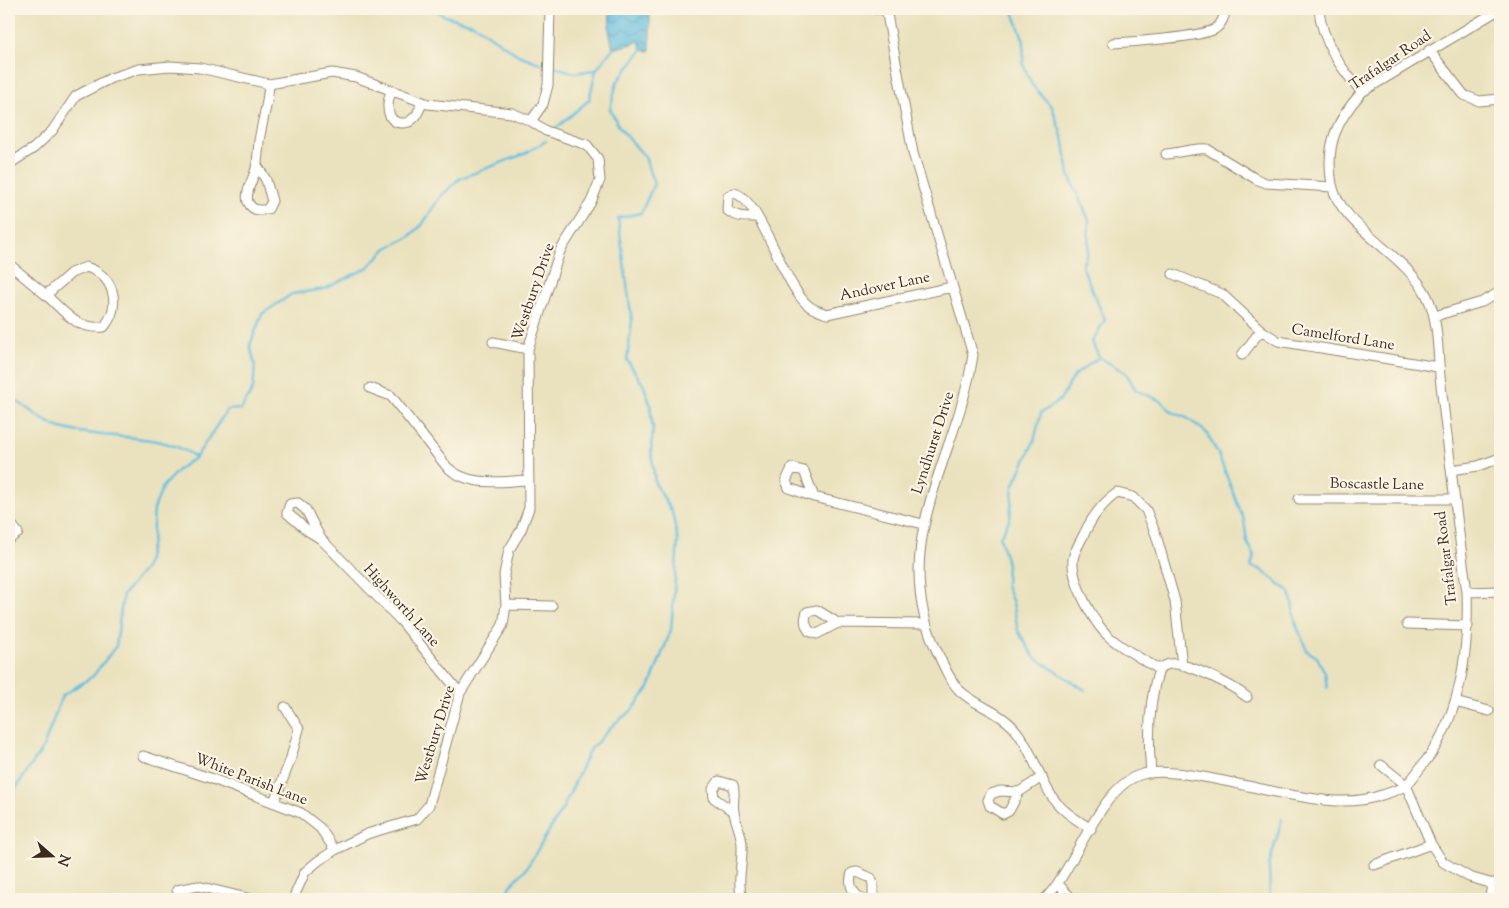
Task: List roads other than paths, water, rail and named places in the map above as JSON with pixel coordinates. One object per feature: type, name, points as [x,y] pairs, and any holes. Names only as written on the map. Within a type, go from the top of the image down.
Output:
[{"type":"street","points":[[531,121],[544,104],[548,84],[550,9]]},
{"type":"street","name":"Lyndhurst Drive","points":[[875,9],[886,9],[913,153],[973,355],[969,379],[936,475],[923,524],[920,591],[925,624],[948,674],[960,690],[997,712],[1013,727],[1051,796],[1062,809],[1091,829]]},
{"type":"street","points":[[1113,43],[1142,41],[1210,31],[1220,24],[1226,9]]},
{"type":"street","points":[[1319,9],[1320,19],[1330,48],[1345,74],[1362,92]]},
{"type":"street","name":"Trafalgar Road","points":[[1045,899],[1059,885],[1107,801],[1128,782],[1142,774],[1208,778],[1315,800],[1355,800],[1381,796],[1406,785],[1435,750],[1455,702],[1465,661],[1468,626],[1467,592],[1438,367],[1434,316],[1416,278],[1397,258],[1354,221],[1333,187],[1329,163],[1333,138],[1347,109],[1362,92],[1500,9]]},
{"type":"street","points":[[1430,50],[1464,95],[1478,101],[1500,99]]},
{"type":"street","name":"Westbury Drive","points":[[9,164],[34,148],[52,130],[76,96],[111,78],[139,69],[170,66],[200,68],[269,84],[332,74],[356,77],[391,92],[423,102],[512,113],[531,121],[546,131],[587,145],[598,158],[600,180],[591,202],[560,251],[528,349],[529,508],[521,530],[510,550],[504,575],[506,605],[503,624],[460,693],[429,805],[417,819],[367,834],[335,850],[305,872],[293,899]]},
{"type":"street","points":[[257,165],[266,180],[272,202],[268,209],[260,211],[253,208],[248,202],[247,193],[257,165],[260,140],[268,105],[269,84]]},
{"type":"street","points":[[391,92],[387,109],[392,120],[396,122],[409,122],[416,116],[423,102]]},
{"type":"street","points":[[1166,154],[1185,153],[1200,148],[1207,149],[1256,179],[1266,183],[1333,187]]},
{"type":"street","name":"Andover Lane","points":[[757,217],[796,291],[810,307],[827,314],[952,287]]},
{"type":"street","points":[[9,264],[46,294],[76,323],[90,329],[104,327],[112,318],[114,305],[109,282],[100,271],[86,267],[71,273],[46,294]]},
{"type":"street","name":"Camelford Lane","points":[[1174,274],[1222,294],[1261,330],[1278,342],[1438,367]]},
{"type":"street","points":[[1434,316],[1482,302],[1500,292]]},
{"type":"street","points":[[1242,355],[1261,330]]},
{"type":"street","points":[[493,342],[528,349]]},
{"type":"street","points":[[370,388],[391,396],[456,476],[480,482],[529,480]]},
{"type":"street","points":[[1451,470],[1478,466],[1500,458]]},
{"type":"street","points":[[1158,669],[1111,640],[1096,622],[1076,580],[1073,559],[1083,536],[1092,518],[1106,501],[1117,493],[1133,497],[1146,510],[1156,535],[1176,602],[1182,666]]},
{"type":"street","points":[[814,497],[923,524]]},
{"type":"street","name":"Boscastle Lane","points":[[1300,500],[1454,499]]},
{"type":"street","points":[[9,521],[18,533],[9,539]]},
{"type":"street","name":"Highworth Lane","points":[[320,539],[400,621],[446,679],[460,693]]},
{"type":"street","points":[[1467,592],[1500,591]]},
{"type":"street","points":[[506,605],[552,606]]},
{"type":"street","points":[[838,623],[925,624]]},
{"type":"street","points":[[1407,624],[1468,626]]},
{"type":"street","points":[[1158,669],[1171,664],[1182,666],[1219,679],[1235,687],[1247,697]]},
{"type":"street","points":[[1150,773],[1149,755],[1154,683],[1158,669]]},
{"type":"street","points":[[1455,702],[1489,711]]},
{"type":"street","points":[[274,802],[290,761],[299,729],[285,708]]},
{"type":"street","name":"White Parish Lane","points":[[143,756],[274,802],[312,819],[335,850]]},
{"type":"street","points":[[1381,766],[1406,785],[1431,844],[1443,862],[1469,877],[1497,884],[1489,899]]},
{"type":"street","points":[[1019,792],[1042,777]]},
{"type":"street","points":[[734,812],[743,848],[739,888],[742,899]]},
{"type":"street","points":[[1374,865],[1431,844]]},
{"type":"street","points":[[862,899],[851,888],[849,881],[852,873],[857,872],[871,878],[873,899]]},
{"type":"street","points":[[1059,885],[1072,899]]},
{"type":"street","points":[[177,890],[198,886],[251,899]]},
{"type":"water","points":[[610,9],[650,9],[650,51],[642,50],[639,41],[613,49],[609,30]]},
{"type":"waterway","points":[[433,9],[445,16],[473,24],[518,55],[542,64]]},
{"type":"waterway","points":[[1012,9],[1024,41],[1023,64],[1032,85],[1052,107],[1064,142],[1069,175],[1089,220],[1088,251],[1082,266],[1105,320],[1092,342],[1099,357],[1126,373],[1136,390],[1161,401],[1172,412],[1187,418],[1206,432],[1218,454],[1244,520],[1247,542],[1254,555],[1251,567],[1260,569],[1290,592],[1296,624],[1307,651],[1317,657],[1325,673],[1327,688]]},
{"type":"waterway","points":[[556,128],[589,100],[596,70],[614,47]]},
{"type":"waterway","points":[[508,899],[509,887],[526,869],[564,806],[589,751],[614,724],[631,711],[649,688],[671,630],[678,541],[672,512],[655,483],[651,450],[653,430],[650,404],[644,386],[627,360],[632,321],[618,218],[641,213],[654,184],[645,157],[619,127],[610,109],[617,82],[642,50],[642,47]]},
{"type":"waterway","points":[[555,67],[575,73],[595,70]]},
{"type":"waterway","points":[[9,798],[43,748],[62,696],[93,676],[116,646],[123,595],[146,567],[152,542],[154,509],[163,486],[179,469],[196,457],[227,410],[241,409],[253,389],[255,366],[250,345],[262,314],[292,294],[324,289],[367,268],[387,248],[409,237],[422,225],[440,197],[459,179],[524,154],[546,141]]},
{"type":"waterway","points":[[1085,690],[1034,657],[1018,631],[1013,603],[1006,585],[1007,564],[1000,537],[1010,519],[1013,487],[1034,441],[1041,413],[1060,400],[1075,375],[1099,357]]},
{"type":"waterway","points":[[9,396],[41,418],[61,428],[78,432],[148,439],[181,449],[196,457]]},
{"type":"waterway","points":[[1270,899],[1269,866],[1282,819]]}]
